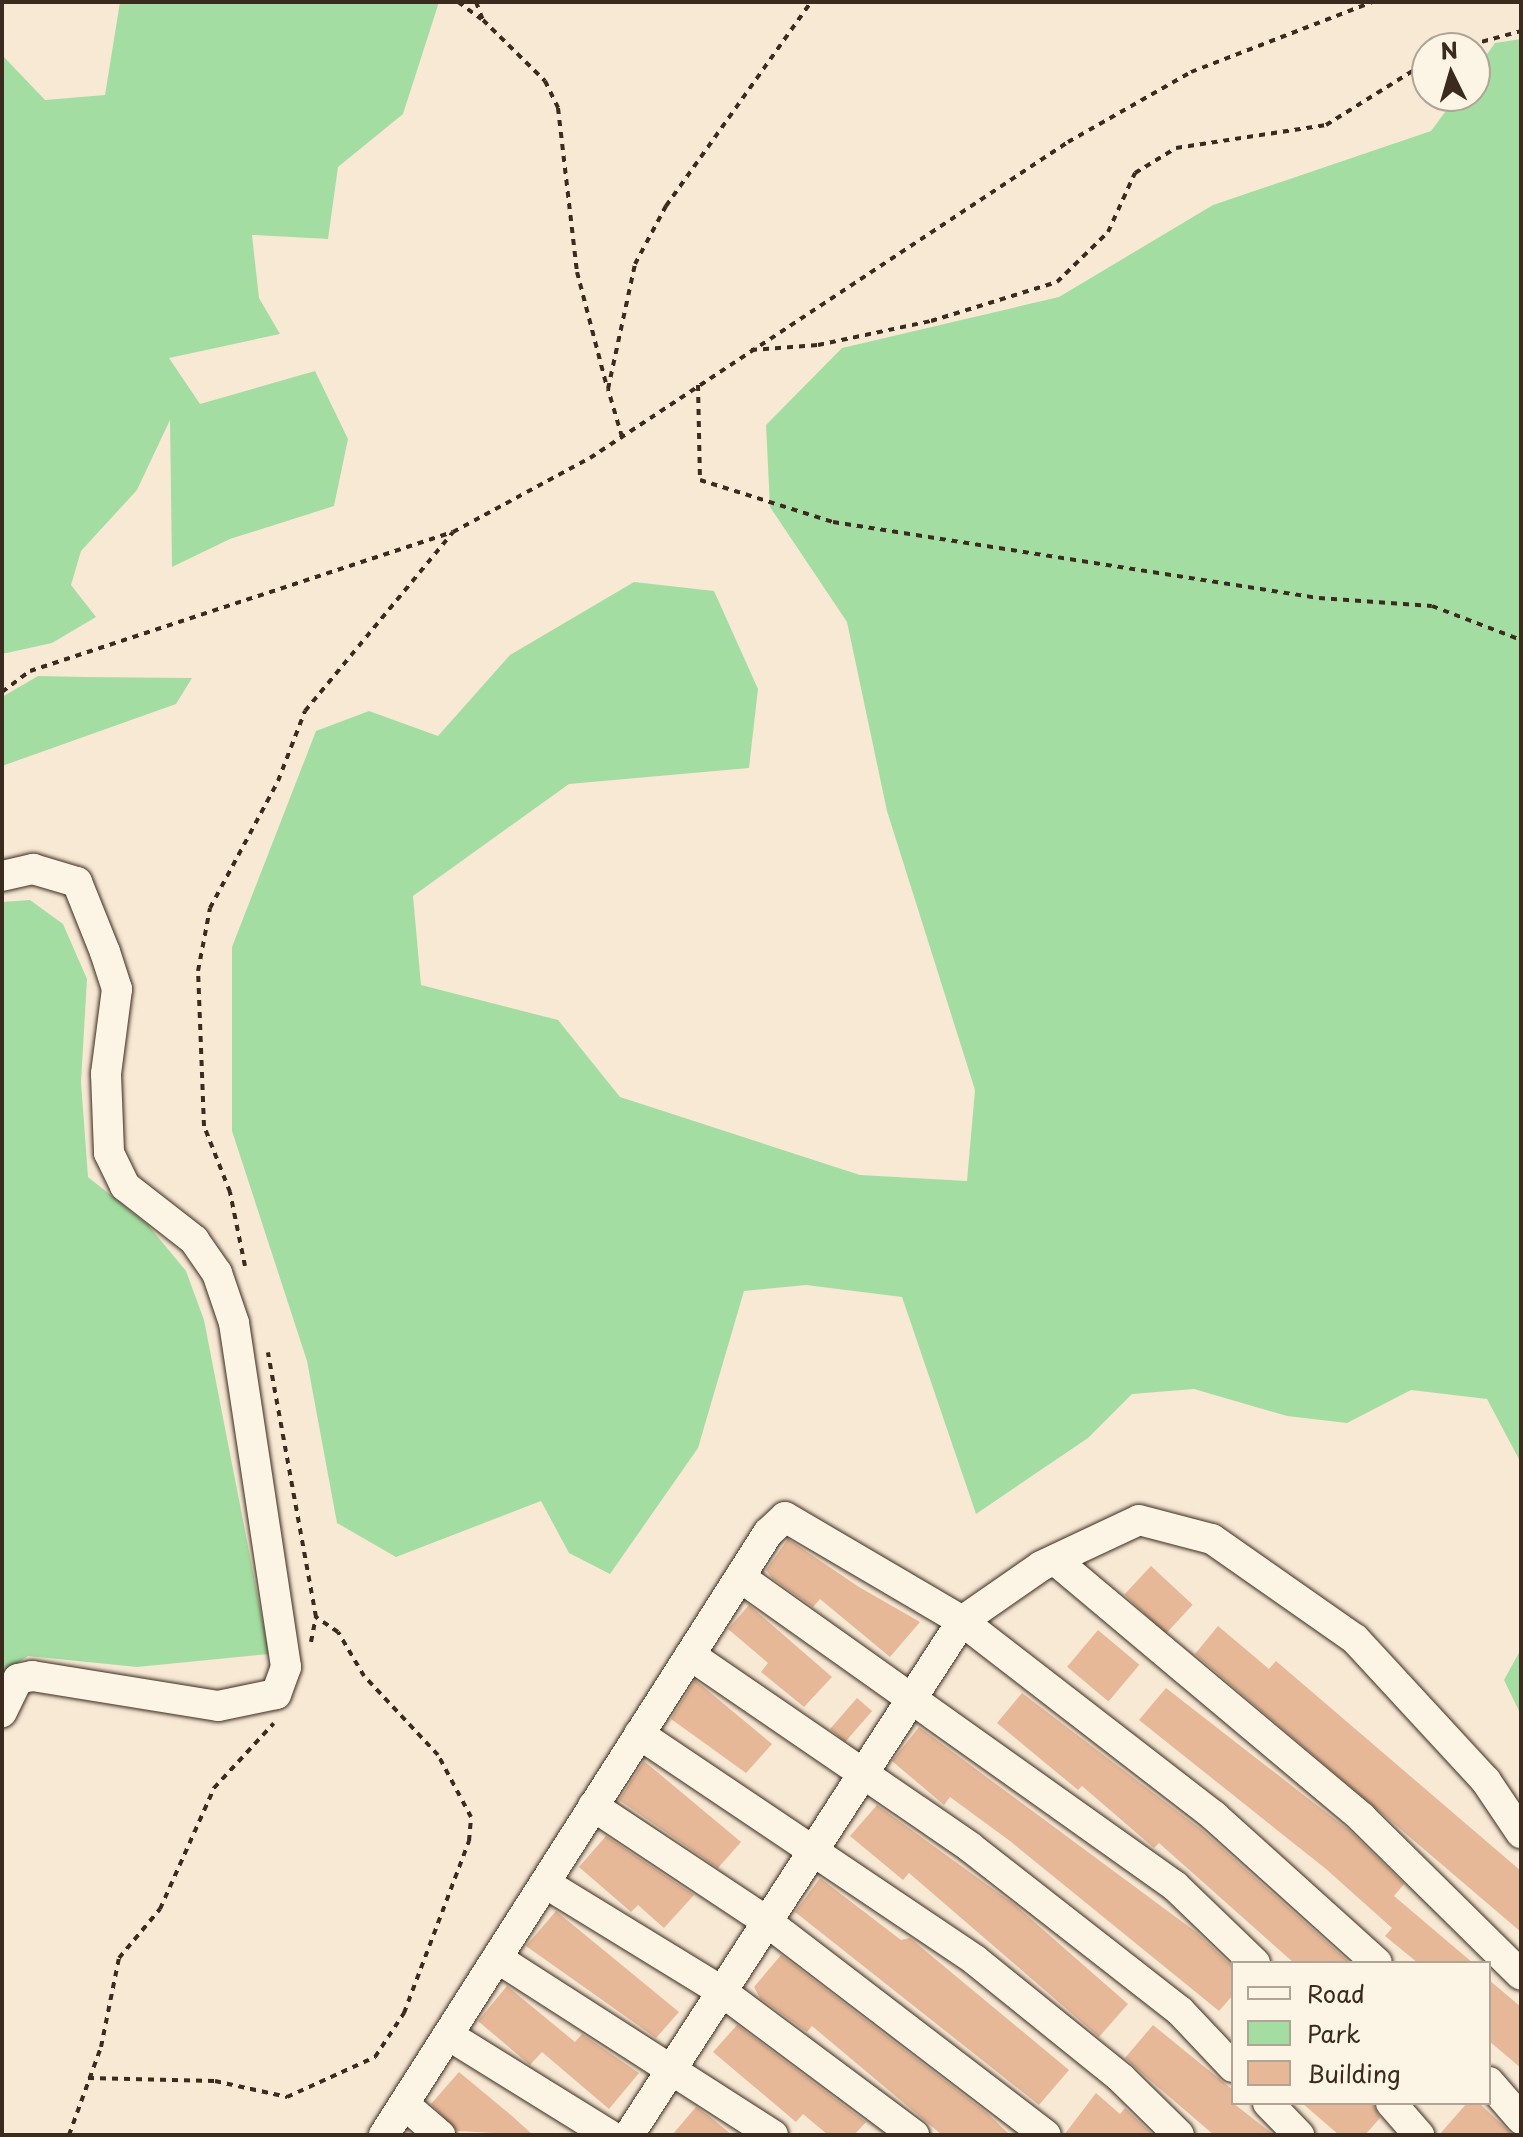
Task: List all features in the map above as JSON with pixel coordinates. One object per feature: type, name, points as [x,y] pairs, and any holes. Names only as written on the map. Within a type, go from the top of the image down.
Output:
[{"type":"lane","points":[[2,876],[33,869],[77,882],[105,952],[117,989],[106,1074],[109,1153],[125,1186],[194,1240],[217,1273],[234,1323],[286,1667],[276,1694],[218,1706],[32,1676],[18,1679],[2,1712]]},
{"type":"lane","points":[[384,2135],[740,1577],[785,1517],[962,1621],[1214,1816],[1375,1961]]},
{"type":"lane","points":[[629,2135],[962,1621],[1055,1560],[1139,1520],[1212,1539],[1355,1639],[1486,1781],[1521,1833]]},
{"type":"lane","points":[[1055,1560],[1362,1818],[1521,1975]]},
{"type":"lane","points":[[740,1577],[909,1702],[1175,1886],[1253,1961]]},
{"type":"lane","points":[[690,1655],[865,1771],[1180,2011],[1231,2065]]},
{"type":"lane","points":[[639,1734],[815,1848],[975,1960],[1179,2135]]},
{"type":"lane","points":[[593,1806],[766,1921],[1046,2135]]},
{"type":"lane","points":[[545,1883],[721,1991],[914,2135]]},
{"type":"lane","points":[[497,1958],[773,2135]]},
{"type":"lane","points":[[448,2035],[609,2135]]},
{"type":"lane","points":[[1491,2084],[1521,2119]]},
{"type":"lane","points":[[404,2104],[440,2135]]},
{"type":"lane","points":[[1270,2105],[1299,2135]]},
{"type":"lane","points":[[1393,2105],[1419,2135]]},
{"type":"path","points":[[458,2],[483,20],[545,81],[558,108],[577,272],[622,437]]},
{"type":"path","points":[[476,2],[483,20]]},
{"type":"path","points":[[608,389],[635,264],[666,206],[811,2]]},
{"type":"path","points":[[2,692],[30,671],[453,532],[622,437],[748,350],[1068,142],[1191,72],[1372,2]]},
{"type":"path","points":[[1491,39],[1521,31]]},
{"type":"path","points":[[748,350],[818,345],[931,321],[1057,282],[1108,232],[1135,173],[1176,148],[1326,125],[1411,72]]},
{"type":"path","points":[[698,385],[700,480],[833,522],[1319,598],[1432,606],[1521,640]]},
{"type":"path","points":[[210,908],[278,781],[305,711],[453,532]]},
{"type":"path","points":[[310,1648],[316,1617]]},
{"type":"path","points":[[69,2135],[101,2047],[119,1958],[160,1909],[214,1788],[282,1715]]},
{"type":"green space","points":[[120,2],[439,2],[403,114],[338,167],[328,239],[252,235],[259,298],[280,334],[169,358],[200,404],[315,371],[348,439],[334,506],[230,539],[172,567],[170,420],[137,490],[81,551],[71,585],[96,617],[52,643],[2,654],[2,55],[45,100],[105,95]]},
{"type":"green space","points":[[1521,39],[1521,1463],[1487,1399],[1411,1390],[1347,1423],[1287,1416],[1194,1389],[1132,1394],[1088,1438],[976,1514],[902,1297],[806,1285],[744,1291],[698,1448],[610,1574],[569,1553],[541,1501],[396,1557],[337,1523],[307,1361],[232,1131],[232,947],[316,731],[369,711],[438,736],[510,655],[634,582],[714,591],[758,689],[749,768],[569,784],[413,896],[421,985],[558,1020],[620,1097],[860,1175],[967,1181],[975,1090],[887,811],[847,622],[770,507],[766,425],[842,348],[1059,297],[1213,205],[1431,131],[1445,112],[1491,112],[1491,49],[1495,43]]},
{"type":"green space","points":[[38,676],[192,678],[176,704],[2,766],[2,697]]},
{"type":"green space","points":[[30,900],[63,924],[87,979],[81,1082],[88,1177],[148,1225],[186,1271],[204,1320],[269,1654],[137,1667],[28,1656],[2,1674],[2,902]]},
{"type":"green space","points":[[1521,1649],[1521,1715],[1504,1680]]},
{"type":"building","points":[[788,1539],[859,1587],[920,1622],[890,1657],[820,1599],[813,1607],[772,1578],[766,1570]]},
{"type":"building","points":[[1151,1566],[1193,1605],[1166,1633],[1124,1595]]},
{"type":"building","points":[[749,1605],[832,1677],[804,1707],[761,1672],[768,1663],[728,1629]]},
{"type":"building","points":[[1218,1626],[1269,1669],[1276,1661],[1521,1871],[1521,1932],[1195,1654]]},
{"type":"building","points":[[1098,1630],[1139,1665],[1109,1701],[1067,1667]]},
{"type":"building","points":[[695,1680],[772,1744],[746,1773],[671,1719]]},
{"type":"building","points":[[1166,1688],[1350,1831],[1404,1884],[1394,1896],[1471,1961],[1416,1961],[1385,1936],[1392,1928],[1326,1869],[1139,1720]]},
{"type":"building","points":[[1022,1693],[1202,1830],[1348,1961],[1292,1961],[1159,1843],[1154,1848],[1082,1786],[1078,1790],[997,1723]]},
{"type":"building","points":[[857,1698],[872,1711],[845,1742],[830,1729]]},
{"type":"building","points":[[919,1727],[1196,1932],[1231,1965],[1231,1997],[1219,2011],[1010,1841],[950,1797],[944,1805],[892,1761]]},
{"type":"building","points":[[644,1761],[741,1842],[718,1868],[619,1800]]},
{"type":"building","points":[[877,1805],[1015,1905],[1128,2004],[1099,2037],[909,1873],[903,1880],[850,1836]]},
{"type":"building","points":[[606,1836],[694,1895],[664,1928],[638,1905],[631,1912],[579,1867]]},
{"type":"building","points":[[820,1878],[901,1940],[910,1938],[1069,2070],[1039,2105],[795,1912]]},
{"type":"building","points":[[556,1911],[679,2012],[656,2038],[526,1946]]},
{"type":"building","points":[[781,1955],[987,2113],[1010,2135],[942,2135],[812,2026],[807,2032],[760,1998],[754,1987]]},
{"type":"building","points":[[1491,1982],[1521,2007],[1521,2068],[1491,2043]]},
{"type":"building","points":[[507,1986],[575,2042],[582,2034],[639,2073],[609,2109],[542,2052],[530,2065],[478,2021]]},
{"type":"building","points":[[737,2025],[866,2122],[854,2135],[828,2135],[803,2114],[796,2122],[713,2052]]},
{"type":"building","points":[[1153,2025],[1231,2088],[1231,2105],[1236,2105],[1274,2135],[1214,2135],[1125,2058]]},
{"type":"building","points":[[459,2072],[533,2135],[457,2131],[431,2104]]},
{"type":"building","points":[[1096,2093],[1120,2114],[1125,2108],[1153,2135],[1064,2135]]},
{"type":"building","points":[[1304,2105],[1374,2105],[1380,2118],[1365,2135],[1339,2135]]},
{"type":"building","points":[[1465,2105],[1481,2105],[1513,2135],[1439,2135]]},
{"type":"building","points":[[696,2107],[709,2116],[732,2135],[672,2135]]}]
